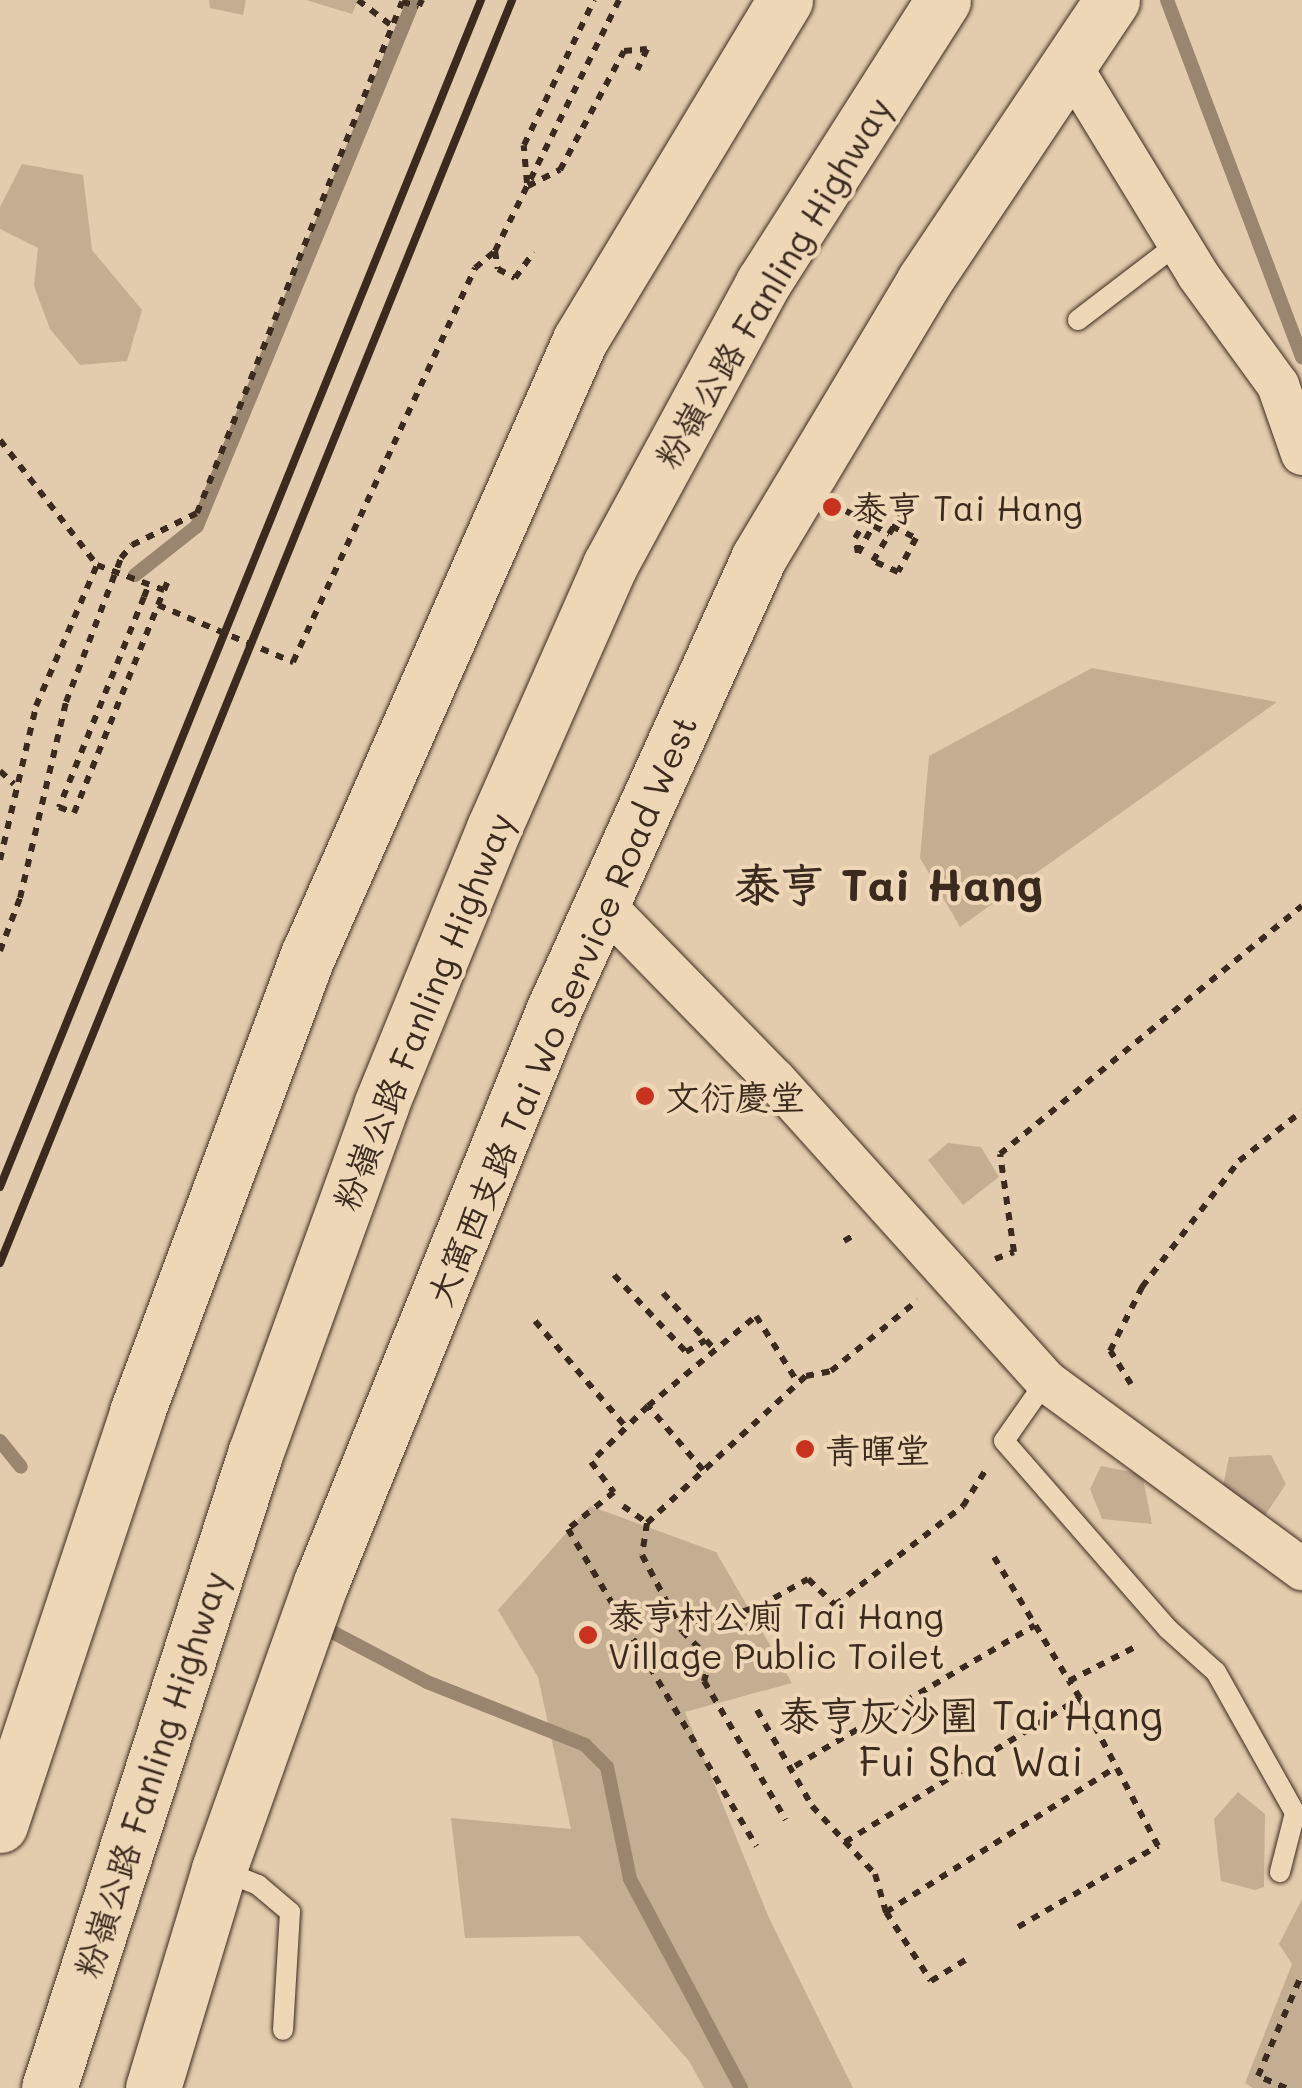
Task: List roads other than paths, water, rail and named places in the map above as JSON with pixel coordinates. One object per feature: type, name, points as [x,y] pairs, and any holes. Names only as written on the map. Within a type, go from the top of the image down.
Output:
[{"type":"main road","points":[[0,1826],[136,1412],[316,937],[580,340],[784,0]]},
{"type":"main road","name":"粉嶺公路 Fanling Highway","points":[[50,2088],[255,1454],[381,1105],[494,828],[610,565],[763,283],[943,0]]},
{"type":"main road","name":"大窩西支路 Tai Wo Service Road West","points":[[153,2088],[219,1869],[328,1565],[554,1009],[759,558],[924,280],[1067,60],[1112,0]]},
{"type":"street","points":[[1067,60],[1180,242],[1278,385],[1302,454]]},
{"type":"street","points":[[603,904],[653,949],[945,1287],[1046,1380],[1302,1569]]},
{"type":"lane","points":[[1078,320],[1180,242]]},
{"type":"lane","points":[[1046,1380],[1004,1441],[1168,1629],[1216,1672],[1295,1813],[1280,1872]]},
{"type":"lane","points":[[219,1869],[258,1885],[290,1912],[283,2030]]},
{"type":"waterway","points":[[135,575],[197,526],[414,0]]},
{"type":"waterway","points":[[1167,0],[1302,357]]},
{"type":"waterway","points":[[0,1441],[21,1467]]},
{"type":"waterway","points":[[319,1625],[427,1682],[585,1745],[607,1767],[630,1879],[741,2088]]},
{"type":"railway","points":[[0,1187],[481,0]]},
{"type":"railway","points":[[0,1263],[512,0]]},
{"type":"place","name":"泰亨 Tai Hang","points":[[832,507]]},
{"type":"place","name":"文衍慶堂","points":[[645,1096]]},
{"type":"place","name":"青暉堂","points":[[805,1449]]},
{"type":"place","name":"泰亨村公廁 Tai Hang Village Public Toilet","points":[[588,1635]]},
{"type":"district","name":"泰亨 Tai Hang","points":[[889,884]]},
{"type":"district","name":"泰亨灰沙圍 Tai Hang Fui Sha Wai","points":[[971,1737]]}]
